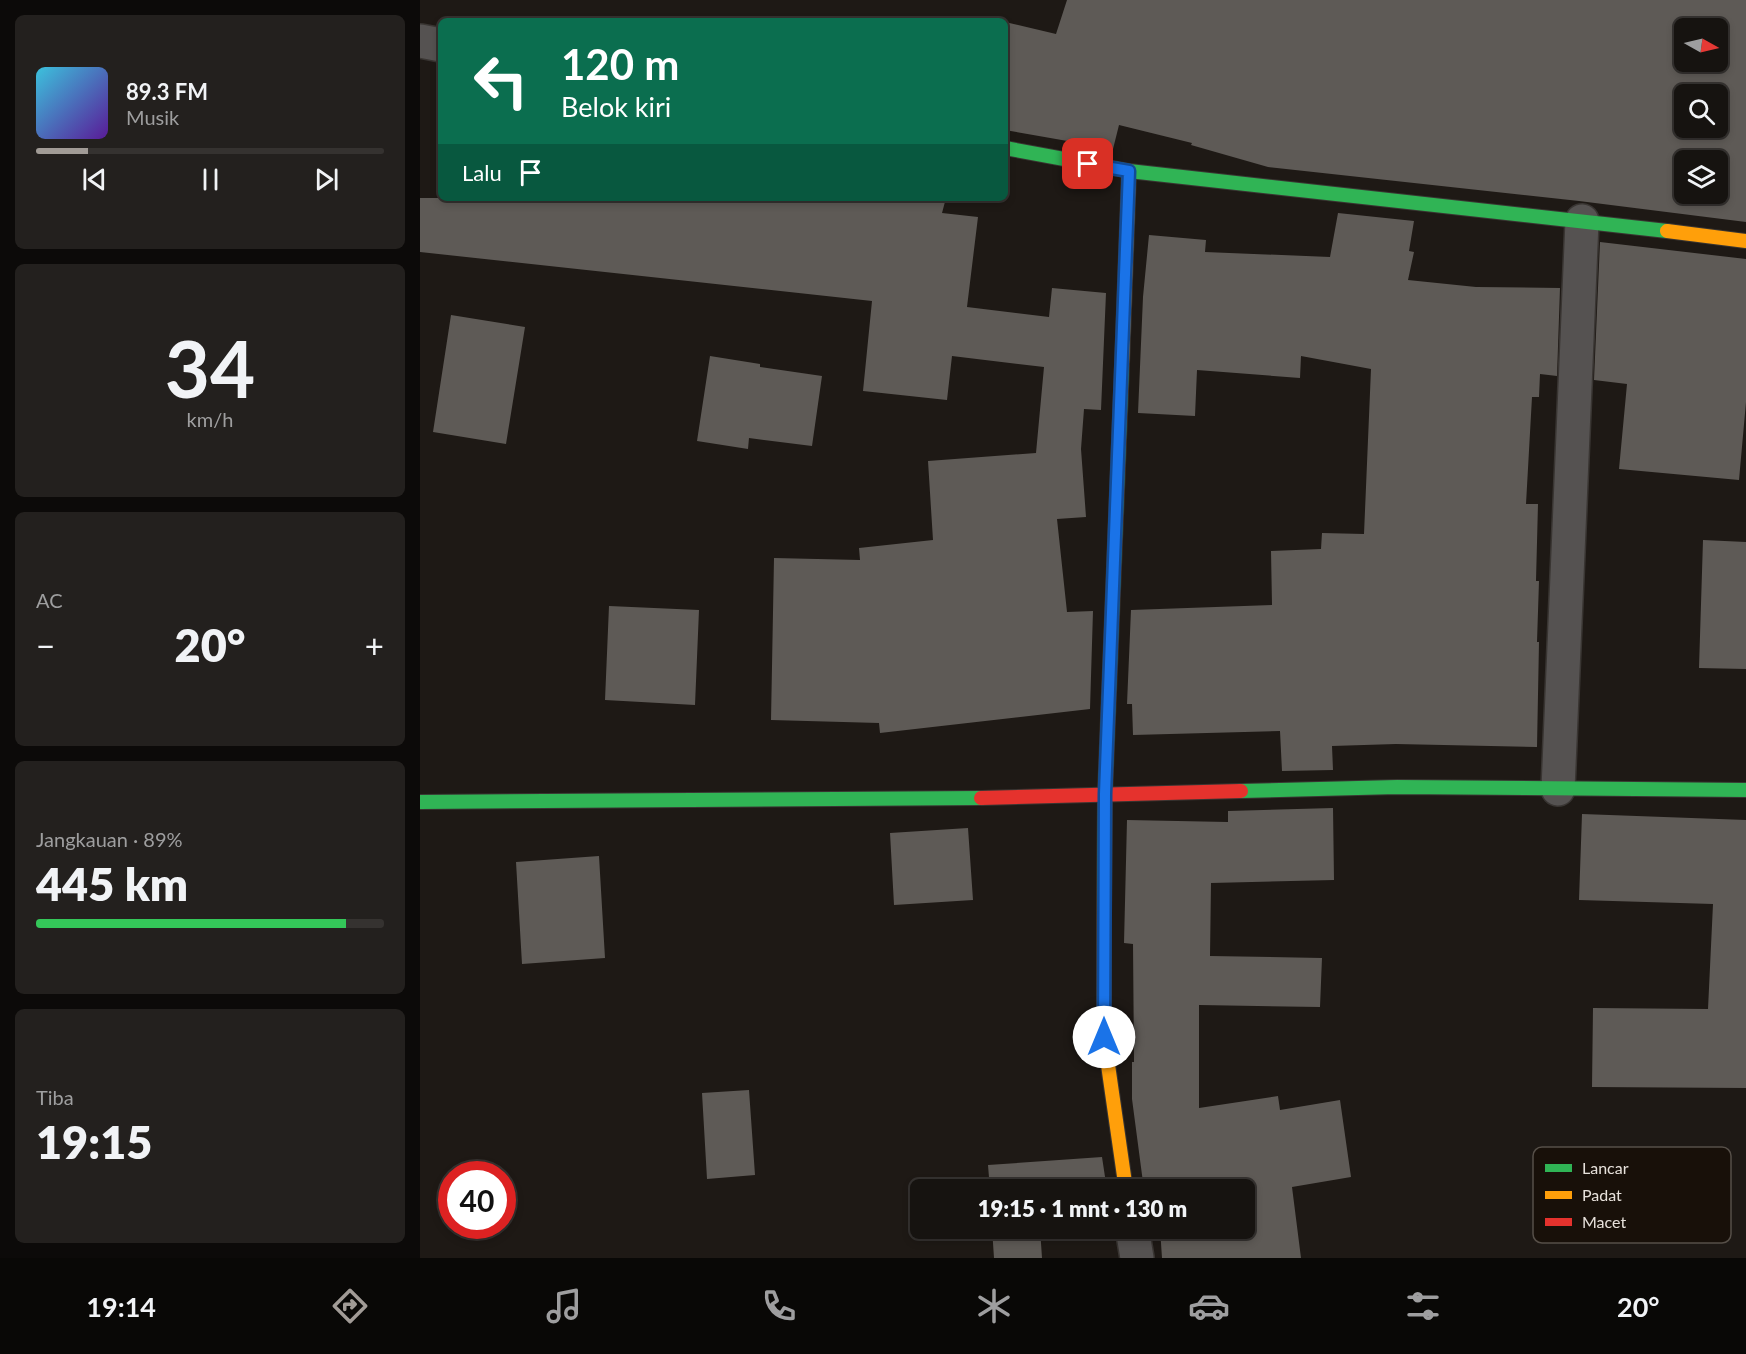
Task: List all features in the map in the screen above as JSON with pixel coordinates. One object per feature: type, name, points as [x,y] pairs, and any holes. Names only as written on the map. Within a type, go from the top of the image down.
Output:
[{"type":"street","points":[[420,41],[438,44]]},
{"type":"street","points":[[1008,149],[1129,171],[1746,241]]},
{"type":"street","points":[[1124,1179],[1104,1037],[1105,794],[1129,171]]},
{"type":"street","points":[[1558,789],[1582,221]]},
{"type":"street","points":[[420,802],[1009,798],[1397,787],[1746,790]]},
{"type":"street","points":[[1134,1239],[1137,1258]]},
{"type":"building","points":[[1067,0],[1746,0],[1746,222],[1268,167],[1191,145],[1192,143],[1119,125],[1113,149],[1008,131],[1008,23],[1056,34]]},
{"type":"building","points":[[420,198],[438,198],[438,201],[945,201],[942,213],[978,217],[967,307],[1049,317],[1052,288],[1106,293],[1101,410],[1084,409],[1081,449],[1086,517],[1057,519],[1067,612],[1093,611],[1090,709],[880,733],[879,723],[771,720],[774,558],[860,560],[859,548],[933,540],[928,461],[1036,453],[1044,367],[952,356],[947,400],[863,391],[872,301],[420,252]]},
{"type":"building","points":[[1338,213],[1414,221],[1409,251],[1414,252],[1408,280],[1476,287],[1560,288],[1557,376],[1540,374],[1539,397],[1532,397],[1526,504],[1538,504],[1537,747],[1396,744],[1332,746],[1333,770],[1282,771],[1280,731],[1133,735],[1132,704],[1127,704],[1131,610],[1272,605],[1271,551],[1321,549],[1322,533],[1364,534],[1371,369],[1301,356],[1300,378],[1197,370],[1195,416],[1138,413],[1143,297],[1149,235],[1206,240],[1205,252],[1330,257]]},
{"type":"building","points":[[1600,242],[1746,259],[1746,402],[1739,480],[1619,469],[1627,384],[1594,380]]},
{"type":"building","points":[[451,315],[525,327],[506,444],[433,432]]},
{"type":"building","points":[[710,356],[760,364],[760,367],[822,376],[812,446],[749,438],[748,449],[697,441]]},
{"type":"building","points":[[1703,540],[1746,542],[1746,669],[1699,668]]},
{"type":"building","points":[[609,606],[699,610],[695,705],[605,700]]},
{"type":"building","points":[[1333,808],[1334,880],[1211,883],[1210,956],[1322,958],[1320,1007],[1199,1005],[1199,1108],[1278,1096],[1280,1110],[1340,1100],[1351,1177],[1292,1187],[1301,1258],[1162,1258],[1161,1239],[1255,1239],[1255,1179],[1143,1179],[1132,1099],[1133,944],[1124,943],[1127,820],[1228,822],[1228,811]]},
{"type":"building","points":[[1582,814],[1746,820],[1746,1088],[1592,1087],[1593,1008],[1708,1009],[1713,904],[1579,900]]},
{"type":"building","points":[[968,828],[973,900],[894,905],[890,833]]},
{"type":"building","points":[[599,856],[605,958],[522,964],[516,862]]},
{"type":"building","points":[[749,1090],[755,1175],[707,1179],[702,1093]]},
{"type":"building","points":[[1102,1157],[1105,1179],[989,1179],[988,1165]]},
{"type":"building","points":[[993,1239],[1041,1239],[1042,1258],[994,1258]]},
{"type":"traffic: fast","points":[[1008,149],[1129,171],[1667,231]]},
{"type":"traffic: fast","points":[[1104,917],[1105,794],[1122,364]]},
{"type":"traffic: fast","points":[[1241,791],[1397,787],[1746,790]]},
{"type":"traffic: fast","points":[[420,802],[981,798]]},
{"type":"traffic: slow","points":[[1122,364],[1129,171]]},
{"type":"traffic: slow","points":[[1667,231],[1746,241]]},
{"type":"traffic: slow","points":[[1104,917],[1104,1037],[1124,1179]]},
{"type":"traffic: jam","points":[[981,798],[1241,791]]},
{"type":"route","points":[[1088,164],[1129,171],[1105,794],[1104,1037]]}]
